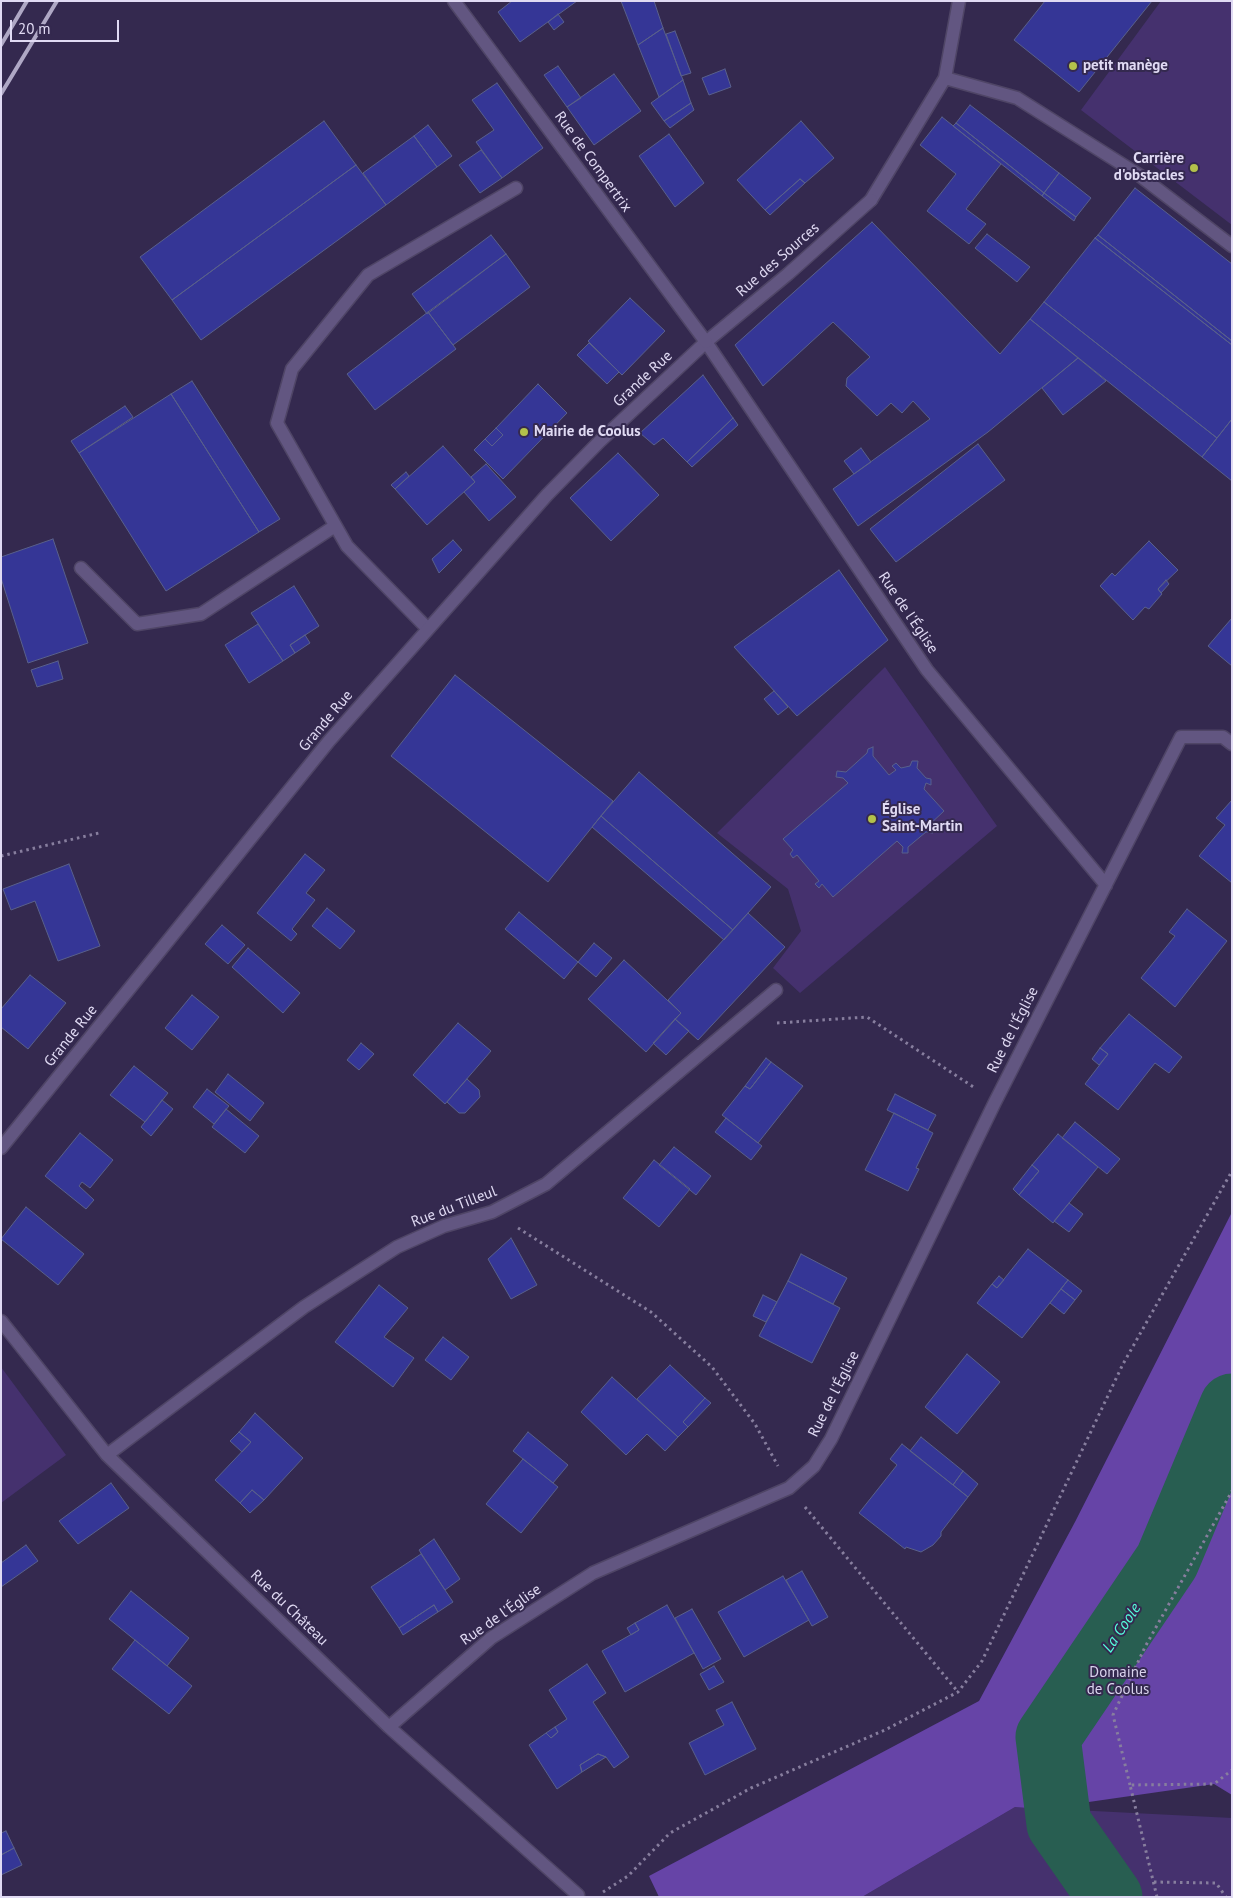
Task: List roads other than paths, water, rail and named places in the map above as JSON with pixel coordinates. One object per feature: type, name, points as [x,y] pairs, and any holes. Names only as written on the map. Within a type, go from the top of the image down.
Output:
[{"type":"street","name":"Rue de Compertrix","points":[[454,1],[706,342]]},
{"type":"street","points":[[959,1],[945,78],[1017,98],[1139,175],[1232,246]]},
{"type":"street","name":"Rue des Sources","points":[[706,342],[788,274],[871,200],[945,78]]},
{"type":"street","points":[[427,628],[346,546],[276,423],[292,369],[368,275],[516,188]]},
{"type":"street","name":"Grande Rue","points":[[1,1148],[329,741],[427,628],[600,440],[706,342]]},
{"type":"street","name":"Rue de l'Église","points":[[706,342],[927,670],[1106,885]]},
{"type":"street","points":[[80,568],[137,624],[201,614],[335,526]]},
{"type":"street","name":"Rue de l'Église","points":[[390,1726],[491,1638],[593,1573],[789,1488],[814,1466],[831,1439],[995,1102],[1181,738],[1222,737],[1232,744]]},
{"type":"street","name":"Rue du Tilleul","points":[[107,1455],[304,1306],[389,1252],[444,1226],[492,1212],[546,1184],[732,1025],[776,990]]},
{"type":"street","name":"Rue du Château","points":[[1,1322],[107,1455],[390,1726],[578,1895]]},
{"type":"waterway","name":"La Coole","points":[[1110,1897],[1059,1824],[1048,1737],[1167,1561],[1232,1406]]},
{"type":"railway","points":[[1,45],[27,1]]},
{"type":"railway","points":[[1,94],[57,1]]},
{"type":"place","name":"petit manège","points":[[1073,66]]},
{"type":"place","name":"Carrière d'obstacles","points":[[1194,168]]},
{"type":"place","name":"Mairie de Coolus","points":[[524,432]]},
{"type":"place","name":"Église Saint-Martin","points":[[872,819]]},
{"type":"park label","name":"Domaine de Coolus","points":[[1118,1682]]}]
